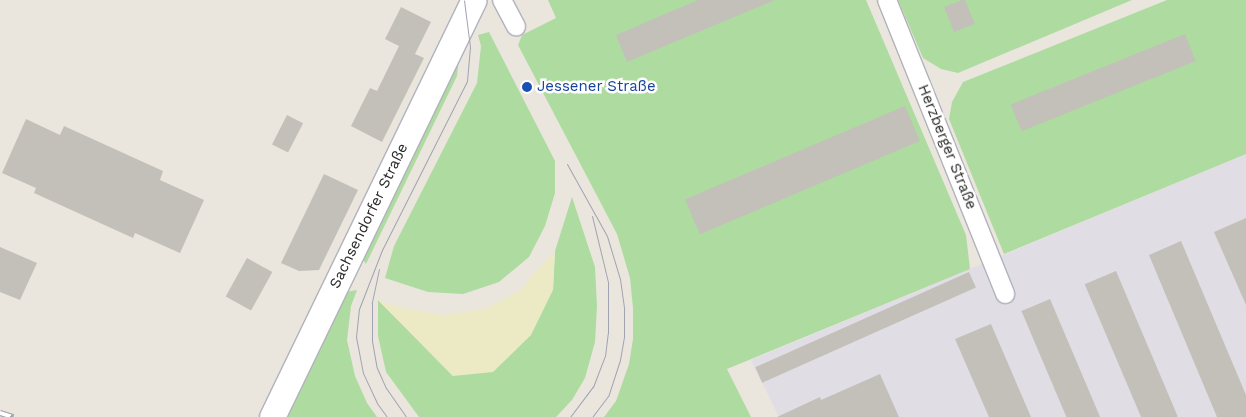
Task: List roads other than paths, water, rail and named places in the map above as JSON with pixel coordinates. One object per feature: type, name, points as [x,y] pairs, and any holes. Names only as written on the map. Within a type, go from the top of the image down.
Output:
[{"type":"street","points":[[502,0],[516,26]]},
{"type":"street","name":"Herzberger Straße","points":[[887,0],[1005,294]]},
{"type":"street","name":"Sachsendorfer Straße","points":[[272,417],[471,7]]},
{"type":"tram line","points":[[387,417],[377,403],[363,373],[356,337],[359,309],[382,250],[467,81],[470,47],[464,0]]},
{"type":"tram line","points":[[567,164],[607,236],[620,279],[624,309],[624,337],[620,360],[608,396],[592,417]]},
{"type":"tram line","points":[[570,417],[593,387],[605,356],[608,333],[608,282],[592,216]]},
{"type":"tram line","points":[[379,269],[372,303],[372,341],[377,368],[386,388],[406,417]]},
{"type":"railway","points":[[0,413],[13,417]]},
{"type":"place","name":"Jessener Straße","points":[[527,87]]}]
